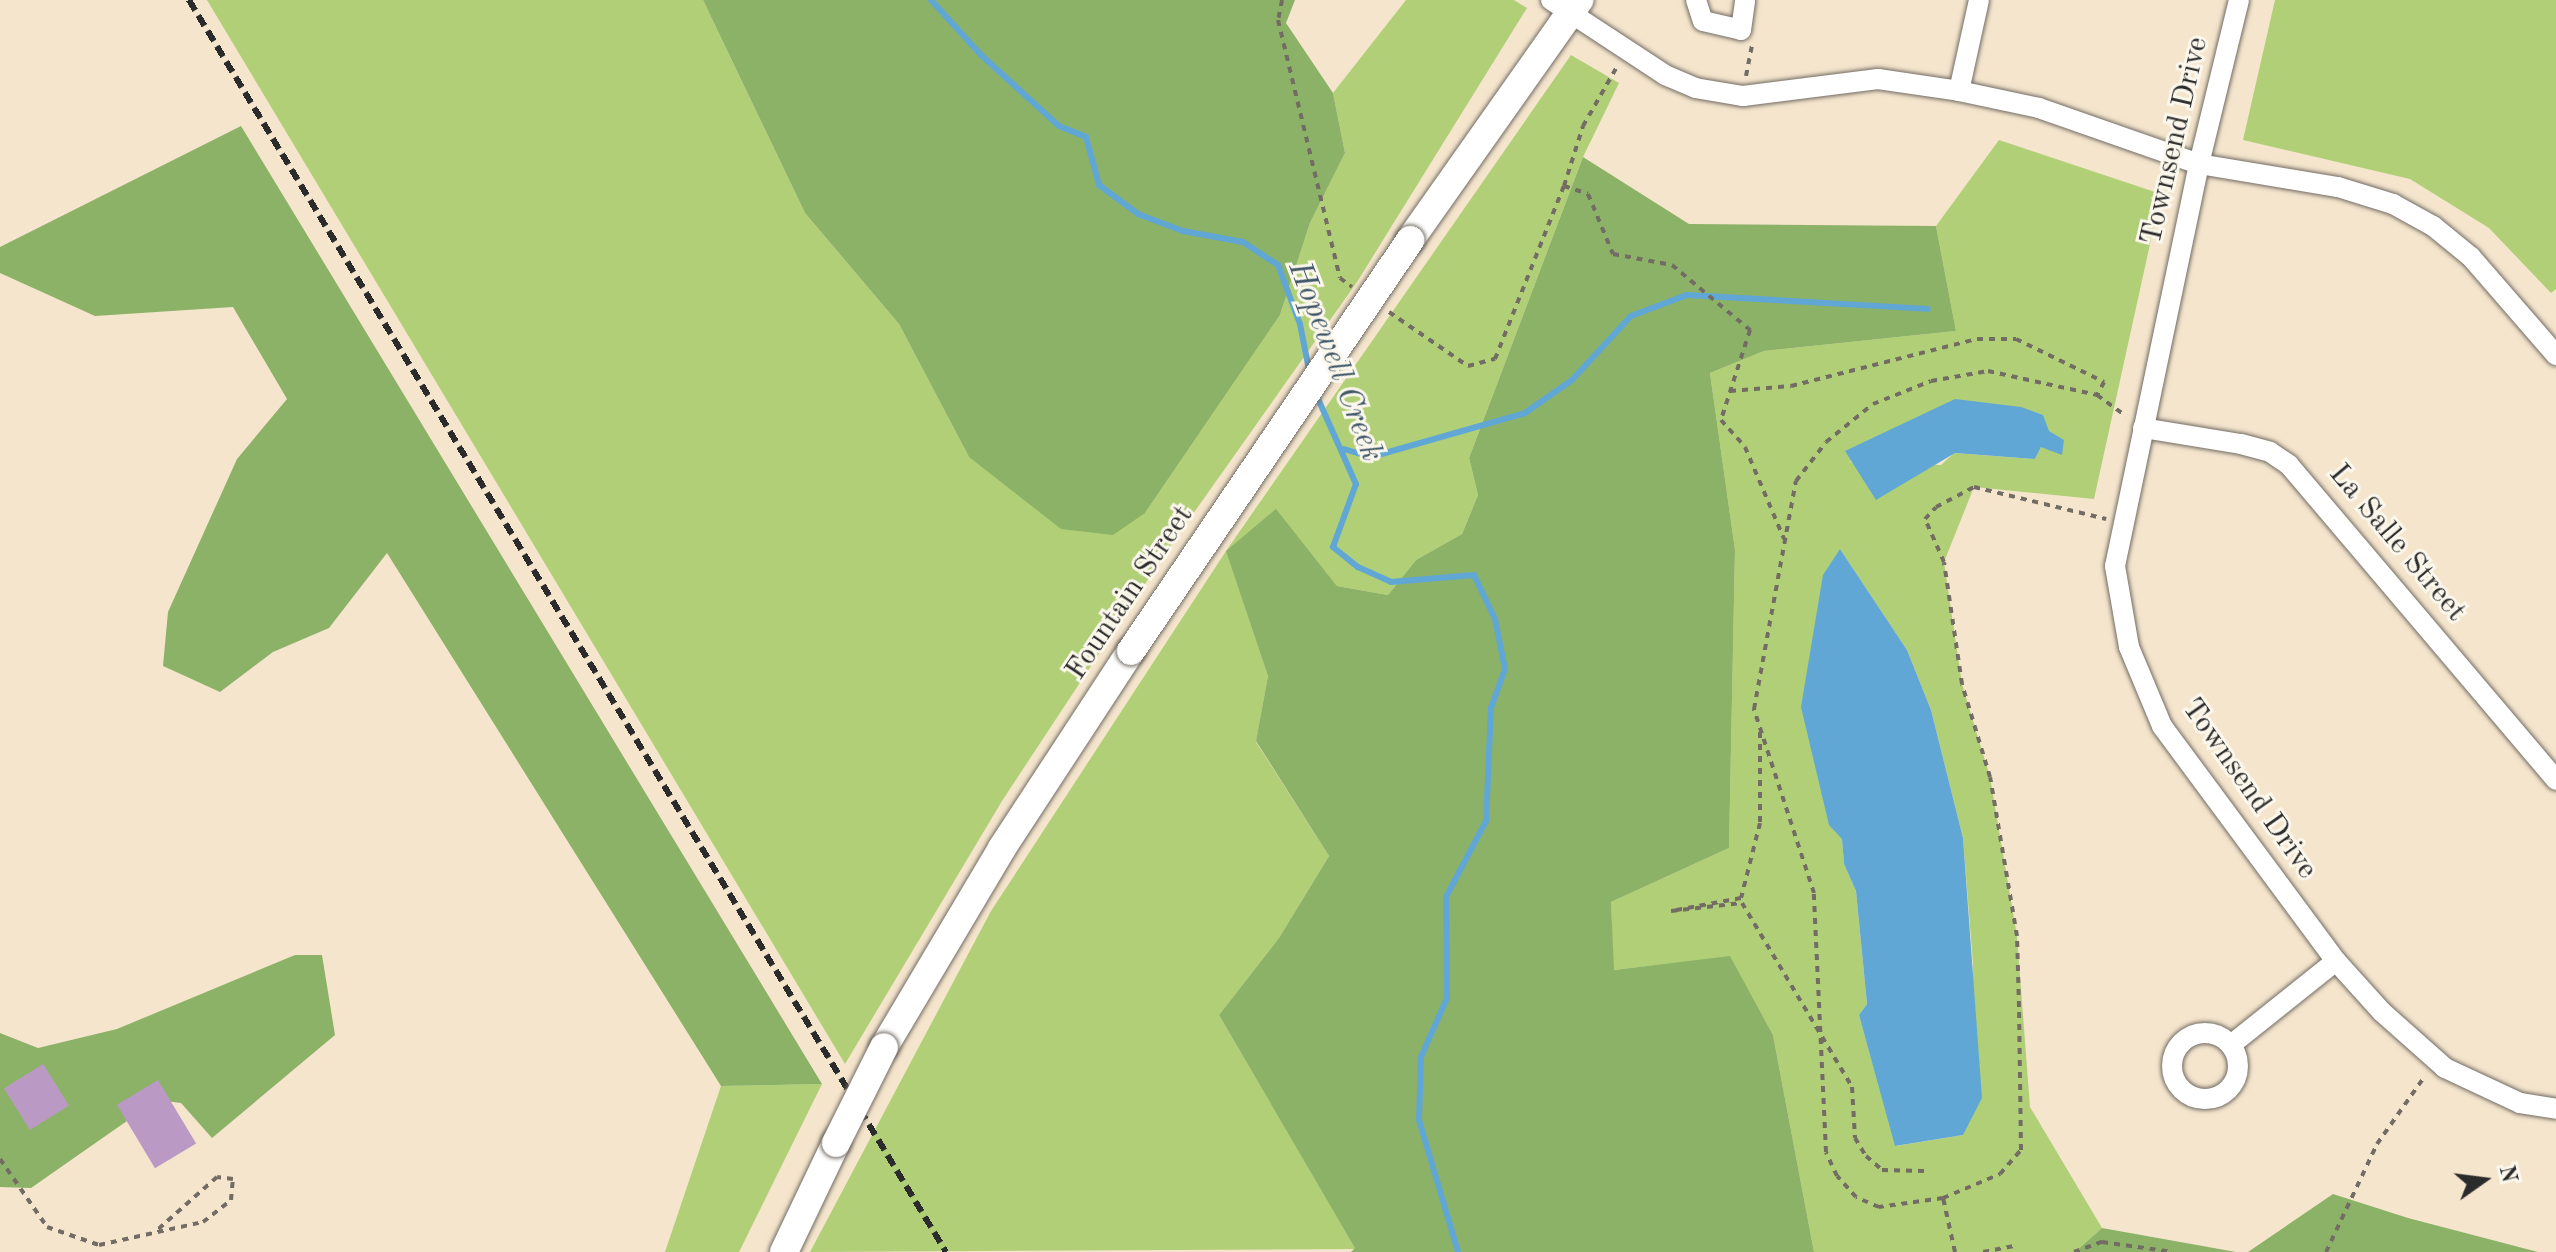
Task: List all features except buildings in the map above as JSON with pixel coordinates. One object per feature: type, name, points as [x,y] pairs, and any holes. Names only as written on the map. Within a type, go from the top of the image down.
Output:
[{"type":"main road","name":"Fountain Street","points":[[784,1252],[884,1047],[1002,848],[1566,4]]},
{"type":"street","points":[[1696,0],[1703,21],[1741,30],[1745,0]]},
{"type":"street","points":[[1959,91],[1979,0]]},
{"type":"street","name":"Townsend Drive","points":[[2239,0],[2199,164],[2115,566],[2129,647],[2162,726],[2336,961],[2436,1061],[2480,1087],[2556,1109]]},
{"type":"street","points":[[1566,4],[1628,49],[1685,84],[1743,96],[1878,79],[1959,91],[2039,108],[2199,164],[2338,187],[2393,204],[2433,226],[2471,257],[2556,355]]},
{"type":"street","name":"La Salle Street","points":[[2143,428],[2241,444],[2270,452],[2289,465],[2556,780]]},
{"type":"street","points":[[2232,1044],[2336,961]]},
{"type":"path","points":[[1282,0],[1278,20],[1340,278],[1365,295]]},
{"type":"path","points":[[1741,30],[1752,43],[1743,96]]},
{"type":"path","points":[[1378,304],[1468,366],[1495,359],[1564,186],[1583,126],[1628,49]]},
{"type":"path","points":[[1564,186],[1588,194],[1613,254],[1672,265],[1750,330],[1721,420],[1745,447],[1784,541]]},
{"type":"path","points":[[1730,391],[1791,386],[1977,339],[2016,339],[2104,382],[2097,395]]},
{"type":"path","points":[[2124,523],[1974,487],[1936,507],[1925,519],[1944,562],[1962,684],[1990,777],[2017,936],[2021,1150],[2000,1174],[1943,1198],[1879,1207],[1856,1197],[1837,1176],[1826,1152],[1814,893],[1754,709],[1796,481],[1826,442],[1873,404],[1931,381],[1988,371],[2097,395],[2143,428]]},
{"type":"path","points":[[1760,726],[1760,823],[1741,900],[1852,1087],[1855,1138],[1866,1156],[1882,1170],[1924,1171]]},
{"type":"path","points":[[1741,900],[1671,911],[1741,900]]},
{"type":"path","points":[[2326,1252],[2377,1144],[2436,1061]]},
{"type":"path","points":[[0,1159],[47,1227],[99,1245],[203,1222],[231,1200],[233,1179],[217,1177],[156,1231]]},
{"type":"path","points":[[1943,1198],[1955,1252]]},
{"type":"path","points":[[2074,1252],[2102,1242],[2173,1252]]},
{"type":"path","points":[[1983,1252],[2015,1246]]},
{"type":"green space","points":[[207,0],[703,0],[805,213],[899,324],[969,457],[1145,513],[1280,315],[1310,223],[1345,153],[1333,93],[1406,0],[1514,0],[1527,8],[1357,282],[1166,552],[1002,801],[845,1064]]},
{"type":"green space","points":[[703,0],[1295,0],[1286,23],[1333,93],[1345,153],[1310,223],[1280,315],[1145,513],[1113,535],[1061,529],[969,457],[899,324],[805,213]]},
{"type":"green space","points":[[2275,0],[2556,0],[2556,289],[2551,293],[2489,228],[2410,179],[2243,140]]},
{"type":"green space","points":[[1571,55],[1619,83],[1583,157],[1469,458],[1478,495],[1462,534],[1416,560],[1388,595],[1337,586],[1276,510],[1227,551],[1268,676],[1256,742],[1329,856],[1279,938],[1219,1015],[1356,1249],[810,1252],[991,911],[1226,551]]},
{"type":"green space","points":[[241,126],[822,1084],[721,1086],[387,553],[329,628],[273,652],[220,692],[163,666],[168,612],[237,459],[287,399],[233,307],[95,316],[0,273],[0,247]]},
{"type":"green space","points":[[1999,140],[2161,194],[2094,499],[1974,487],[1944,562],[1962,684],[1990,777],[2017,936],[2030,1107],[2102,1228],[2075,1252],[1814,1252],[1773,1035],[1730,957],[1613,970],[1611,902],[1729,848],[1735,550],[1710,373],[1764,351],[1956,331],[1936,226]],"holes":[[[2064,441],[2041,447],[2035,459],[1954,453],[1941,465],[1847,462]],[[1840,549],[1907,650],[1931,710],[1963,838],[1973,964],[1963,1135],[1896,1146],[1859,1015],[1867,1004],[1856,891],[1844,864]]]},
{"type":"green space","points":[[1583,157],[1689,224],[1936,226],[1956,331],[1764,351],[1710,373],[1735,550],[1729,848],[1611,902],[1614,970],[1730,956],[1773,1035],[1814,1252],[1351,1252],[1355,1248],[1219,1015],[1279,938],[1329,856],[1256,741],[1268,676],[1226,551],[1276,509],[1337,586],[1388,595],[1416,560],[1462,534],[1478,495],[1469,458]]},
{"type":"green space","points":[[295,955],[322,955],[335,1035],[212,1138],[181,1103],[157,1100],[31,1188],[0,1187],[0,1033],[38,1048],[117,1029]]},
{"type":"green space","points":[[822,1084],[739,1252],[665,1252],[721,1086]]},
{"type":"green space","points":[[2333,1194],[2408,1218],[2538,1252],[2248,1252]]},
{"type":"green space","points":[[2102,1228],[2236,1252],[2075,1252]]},
{"type":"water","points":[[1955,399],[2021,407],[2043,415],[2049,431],[2064,440],[2062,455],[2041,447],[2035,459],[1955,453],[1876,500],[1845,451]]},
{"type":"water","points":[[1840,549],[1907,650],[1931,710],[1963,838],[1982,1098],[1963,1135],[1895,1146],[1859,1015],[1867,1004],[1856,891],[1844,864],[1842,839],[1829,825],[1801,707],[1823,575]]},
{"type":"waterway","name":"Hopewell Creek","points":[[931,0],[981,55],[1059,126],[1086,137],[1099,185],[1138,214],[1183,231],[1243,242],[1278,265],[1300,324],[1309,370]]},
{"type":"waterway","points":[[1344,449],[1371,457],[1525,413],[1572,380],[1631,316],[1687,295],[1928,309]]},
{"type":"waterway","name":"Hopewell Creek","points":[[1315,392],[1356,484],[1333,547],[1358,567],[1391,582],[1474,575],[1495,619],[1505,669],[1491,708],[1486,821],[1446,897],[1447,998],[1421,1057],[1419,1120],[1458,1252]]},
{"type":"railway","points":[[189,0],[946,1252]]}]
